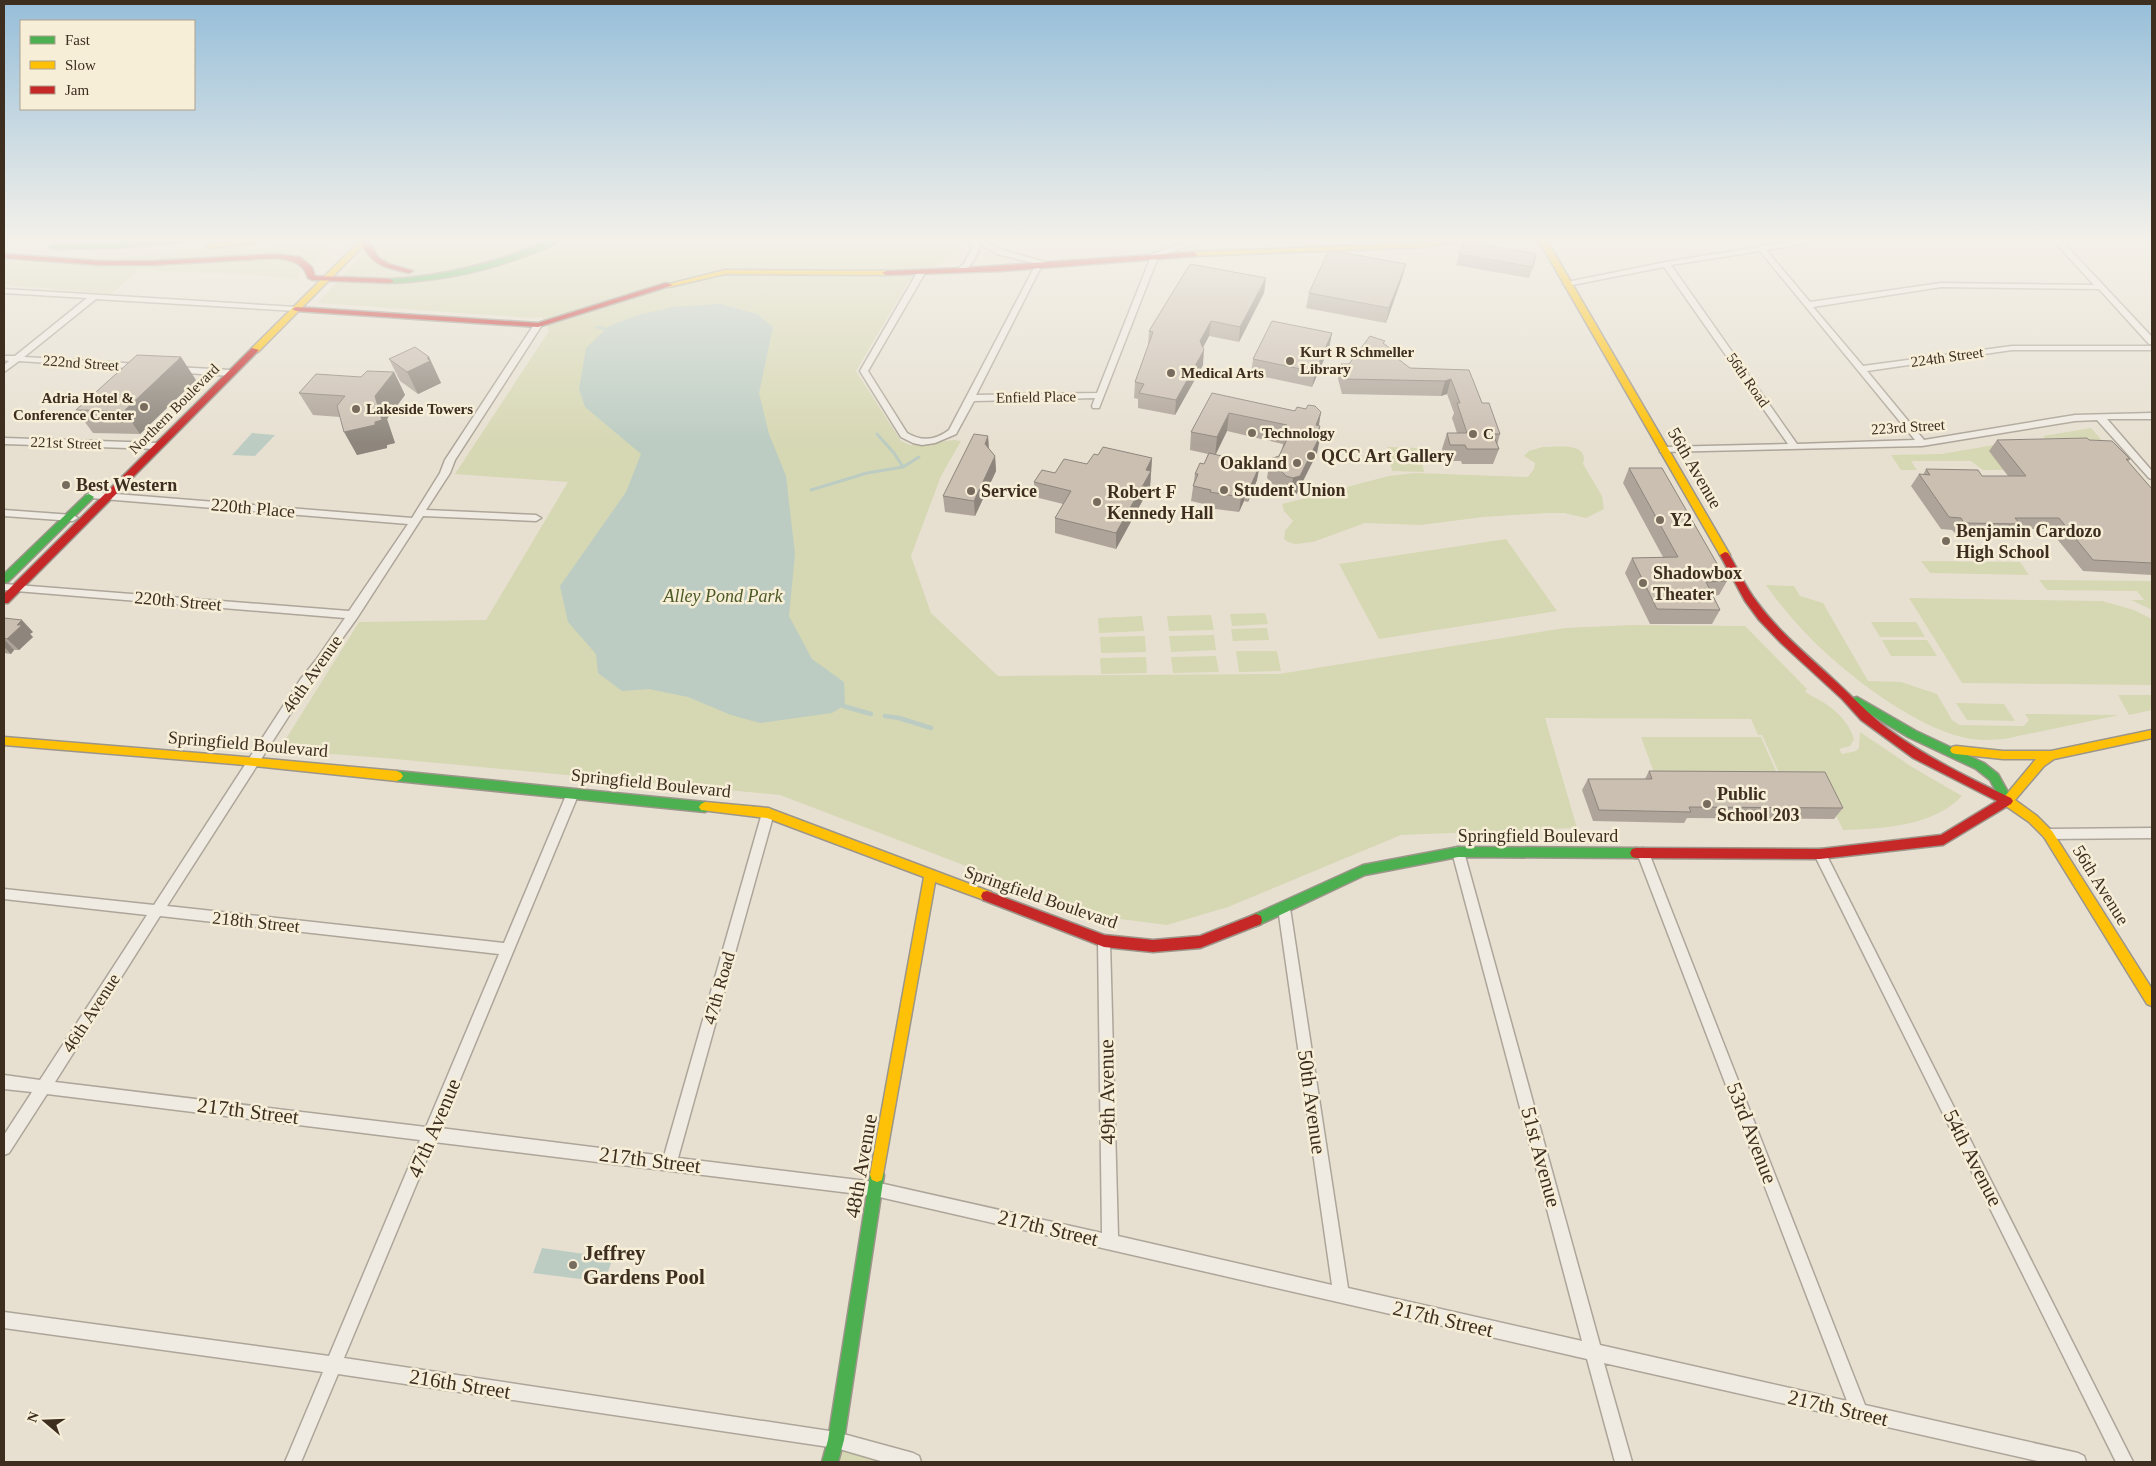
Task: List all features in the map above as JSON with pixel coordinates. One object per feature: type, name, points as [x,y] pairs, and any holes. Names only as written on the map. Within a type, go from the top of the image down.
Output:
[{"type":"main road","points":[[296,309],[538,325],[598,307]]},
{"type":"main road","name":"56th Avenue","points":[[1581,307],[1758,611],[1805,662],[1844,694],[1868,720],[1899,742],[1965,782],[2007,801],[2033,819],[2048,834],[2150,994]]},
{"type":"main road","name":"Northern Boulevard","points":[[203,385],[282,308]]},
{"type":"main road","name":"Northern Boulevard","points":[[4,600],[296,309]]},
{"type":"main road","name":"Northern Boulevard","points":[[132,455],[146,441]]},
{"type":"main road","points":[[4,580],[101,485]]},
{"type":"main road","name":"56th Avenue","points":[[1844,694],[1912,734],[1980,766],[1994,777],[2007,801]]},
{"type":"main road","name":"Springfield Boulevard","points":[[4,741],[254,762],[768,813],[1104,941],[1153,946],[1200,942],[1284,908],[1363,870],[1458,852],[1820,854],[1943,840],[2007,801],[2035,768],[2051,755],[2152,734]]},
{"type":"main road","points":[[1943,748],[2003,756],[2051,755]]},
{"type":"main road","name":"48th Avenue","points":[[830,1462],[836,1440],[875,1189],[930,876]]},
{"type":"street","points":[[4,369],[81,307]]},
{"type":"street","points":[[272,307],[296,309]]},
{"type":"street","points":[[901,307],[864,371],[904,435],[908,438],[928,442],[940,440],[953,432],[1018,307]]},
{"type":"street","points":[[1096,406],[1135,307]]},
{"type":"street","name":"56th Road","points":[[1697,307],[1795,446]]},
{"type":"street","points":[[1810,307],[1922,443]]},
{"type":"street","points":[[2119,307],[2152,342]]},
{"type":"street","name":"46th Avenue","points":[[4,1148],[304,683],[353,615],[418,517],[445,473],[450,460],[538,325]]},
{"type":"street","name":"224th Street","points":[[1861,369],[2012,348],[2152,348]]},
{"type":"street","name":"222nd Street","points":[[4,358],[148,368]]},
{"type":"street","points":[[166,369],[232,373]]},
{"type":"street","name":"Enfield Place","points":[[972,398],[1100,395]]},
{"type":"street","points":[[2099,416],[2152,476]]},
{"type":"street","name":"223rd Street","points":[[1664,450],[1922,443],[2099,416],[2152,416]]},
{"type":"street","name":"221st Street","points":[[4,441],[146,441],[159,446]]},
{"type":"street","name":"220th Place","points":[[91,495],[418,517],[536,518]]},
{"type":"street","points":[[4,513],[84,519]]},
{"type":"street","name":"220th Street","points":[[4,587],[353,615]]},
{"type":"street","name":"47th Avenue","points":[[293,1462],[432,1134],[573,793]]},
{"type":"street","name":"47th Road","points":[[669,1163],[768,813]]},
{"type":"street","points":[[2048,834],[2152,833]]},
{"type":"street","name":"51st Avenue","points":[[1458,852],[1623,1462]]},
{"type":"street","name":"53rd Avenue","points":[[1643,852],[1860,1413]]},
{"type":"street","name":"54th Avenue","points":[[1820,854],[2125,1462]]},
{"type":"street","name":"218th Street","points":[[4,894],[509,949]]},
{"type":"street","name":"50th Avenue","points":[[1284,908],[1341,1296]]},
{"type":"street","name":"49th Avenue","points":[[1104,941],[1110,1242]]},
{"type":"street","name":"217th Street","points":[[4,1082],[875,1189],[2078,1462]]},
{"type":"street","name":"216th Street","points":[[4,1320],[334,1365],[836,1440],[913,1462]]},
{"type":"green space","name":"Alley Pond Park","points":[[381,307],[893,307],[856,371],[901,441],[910,445],[954,440],[961,441],[941,476],[911,556],[931,613],[998,676],[1279,674],[1565,628],[1631,625],[1745,626],[1807,689],[1805,691],[1809,695],[1832,708],[1845,722],[1854,739],[1850,746],[1839,749],[1842,754],[1856,751],[1859,748],[1860,732],[1912,767],[1962,796],[1937,814],[1922,820],[1890,827],[1843,830],[1819,778],[1781,777],[1762,735],[1758,735],[1751,719],[1545,718],[1577,828],[1401,835],[1228,907],[1167,925],[1097,916],[780,795],[279,750],[359,622],[486,620],[568,482],[455,474],[549,331],[542,317],[531,318]]},
{"type":"green space","points":[[2091,428],[2106,445],[2075,446],[2067,438],[2049,438],[2052,442],[2049,442],[2043,436]]},
{"type":"green space","points":[[2006,443],[1990,451],[2004,470],[1983,470],[1971,461],[1911,461],[1917,470],[1901,470],[1891,455],[1941,454]]},
{"type":"green space","points":[[1387,447],[1419,448],[1424,472],[1392,471]]},
{"type":"green space","points":[[1543,447],[1571,447],[1582,452],[1584,457],[1583,464],[1602,496],[1604,509],[1586,518],[1564,513],[1546,513],[1483,517],[1421,525],[1365,523],[1313,542],[1295,544],[1284,539],[1285,531],[1293,521],[1284,511],[1282,504],[1302,499],[1319,487],[1339,489],[1389,476],[1415,473],[1528,477],[1534,469],[1535,463],[1524,456],[1529,451]]},
{"type":"green space","points":[[1506,539],[1557,611],[1379,639],[1339,564]]},
{"type":"green space","points":[[1921,561],[2020,562],[2029,575],[1930,573]]},
{"type":"green space","points":[[2039,580],[2152,581],[2152,610],[2131,600],[2144,600],[2137,591],[2047,590]]},
{"type":"green space","points":[[1766,585],[1794,586],[1800,596],[1823,603],[1868,681],[1901,682],[1937,694],[1952,720],[1960,725],[2024,726],[2029,720],[2025,714],[2119,715],[2004,739],[1972,739],[1935,728],[1893,705],[1840,665],[1793,620]]},
{"type":"green space","points":[[1909,598],[2102,601],[2134,610],[2152,619],[2152,685],[1962,683]]},
{"type":"green space","points":[[1265,613],[1268,624],[1232,626],[1230,614]]},
{"type":"green space","points":[[1211,615],[1214,630],[1169,631],[1167,616]]},
{"type":"green space","points":[[1142,616],[1144,631],[1099,633],[1098,618]]},
{"type":"green space","points":[[1871,622],[1916,622],[1925,637],[1880,637]]},
{"type":"green space","points":[[1267,628],[1269,640],[1233,641],[1231,629]]},
{"type":"green space","points":[[1214,635],[1216,650],[1171,652],[1169,636]]},
{"type":"green space","points":[[1145,636],[1146,652],[1101,653],[1100,637]]},
{"type":"green space","points":[[1882,640],[1927,640],[1937,656],[1891,656]]},
{"type":"green space","points":[[1236,651],[1277,651],[1281,671],[1239,672]]},
{"type":"green space","points":[[1216,656],[1219,672],[1173,673],[1171,657]]},
{"type":"green space","points":[[1146,657],[1147,673],[1101,674],[1100,658]]},
{"type":"green space","points":[[2118,695],[2152,695],[2152,710],[2129,715]]},
{"type":"green space","points":[[1956,703],[2004,704],[2015,721],[1967,720]]},
{"type":"green space","points":[[1641,737],[1761,737],[1779,778],[1656,778]]},
{"type":"green space","points":[[836,1440],[914,1462],[830,1462]]},
{"type":"shaded area","points":[[672,307],[733,307],[757,314],[773,327],[759,393],[769,434],[786,476],[795,554],[789,616],[812,659],[844,682],[845,705],[832,713],[760,723],[731,715],[688,697],[649,689],[622,691],[598,673],[596,654],[568,622],[560,586],[626,492],[641,454],[585,407],[579,389],[586,348],[609,326],[638,315]]},
{"type":"shaded area","points":[[252,433],[275,435],[255,456],[232,455]]},
{"type":"shaded area","name":"Jeffrey Gardens Pool","points":[[542,1248],[613,1258],[604,1282],[533,1273]]},
{"type":"building","name":"Medical Arts","points":[[1163,307],[1250,307],[1240,327],[1211,321],[1200,341],[1204,350],[1176,400],[1139,393],[1144,384],[1135,382],[1153,332],[1149,331]]},
{"type":"building","points":[[1272,321],[1332,333],[1315,372],[1253,359]]},
{"type":"building","points":[[1370,336],[1385,341],[1383,343],[1391,349],[1389,352],[1410,368],[1469,370],[1482,403],[1489,403],[1500,434],[1493,434],[1499,449],[1467,449],[1465,445],[1450,445],[1447,433],[1467,433],[1457,403],[1460,403],[1451,379],[1445,381],[1344,379],[1341,364],[1349,364]]},
{"type":"building","points":[[415,347],[429,357],[427,358],[430,361],[407,372],[389,359]]},
{"type":"building","points":[[137,355],[181,357],[124,411],[76,410]]},
{"type":"building","points":[[367,371],[394,372],[375,396],[382,420],[375,422],[375,425],[344,432],[337,406],[345,396],[299,393],[316,374],[361,377]]},
{"type":"building","points":[[1212,393],[1295,411],[1297,407],[1306,409],[1308,405],[1315,406],[1321,412],[1316,425],[1320,426],[1317,433],[1321,434],[1300,476],[1293,478],[1286,476],[1270,459],[1279,456],[1290,433],[1285,432],[1287,425],[1229,413],[1217,437],[1191,432]]},
{"type":"building","points":[[974,434],[988,436],[985,444],[995,456],[974,501],[943,496]]},
{"type":"building","name":"Benjamin Cardozo High School","points":[[2087,438],[2089,440],[2112,441],[2130,459],[2126,459],[2152,489],[2152,563],[2093,560],[2059,518],[2015,518],[2020,524],[1964,523],[1961,518],[1949,517],[1919,474],[1930,475],[1926,469],[1978,470],[1982,476],[2026,476],[1997,440]]},
{"type":"building","name":"Robert F Kennedy Hall","points":[[1103,447],[1152,458],[1146,470],[1151,471],[1116,533],[1055,518],[1071,491],[1034,482],[1042,470],[1055,473],[1064,459],[1087,464],[1094,454],[1098,455]]},
{"type":"building","points":[[1209,453],[1260,465],[1250,487],[1246,486],[1241,497],[1210,492],[1211,490],[1193,486],[1198,474],[1195,474],[1200,463],[1204,464]]},
{"type":"building","points":[[1629,468],[1662,468],[1727,581],[1706,582],[1720,610],[1657,609],[1632,558],[1678,557]]},
{"type":"building","points":[[4,618],[22,620],[17,625],[22,625],[7,639],[4,638]]},
{"type":"building","name":"Public School 203","points":[[1649,771],[1825,772],[1843,808],[1689,807],[1691,812],[1599,810],[1588,779],[1652,779]]},
{"type":"waterway","points":[[597,327],[606,329]]},
{"type":"waterway","points":[[877,434],[894,453],[903,467]]},
{"type":"waterway","points":[[903,467],[919,457]]},
{"type":"waterway","points":[[811,490],[867,473],[903,467]]},
{"type":"waterway","points":[[843,706],[871,714]]},
{"type":"waterway","points":[[885,716],[899,718],[931,728]]},
{"type":"traffic: fast","points":[[4,580],[89,497]]},
{"type":"traffic: fast","points":[[1857,701],[1912,734],[1980,766],[1994,777],[2007,801]]},
{"type":"traffic: fast","points":[[397,776],[705,807]]},
{"type":"traffic: fast","points":[[1256,920],[1363,870],[1458,852],[1636,853]]},
{"type":"traffic: fast","points":[[830,1462],[836,1440],[877,1175]]},
{"type":"traffic: slow","points":[[255,350],[298,307]]},
{"type":"traffic: slow","points":[[1582,307],[1725,555]]},
{"type":"traffic: slow","points":[[2007,801],[2040,763],[2051,755],[2152,734]]},
{"type":"traffic: slow","points":[[4,741],[397,776]]},
{"type":"traffic: slow","points":[[1956,750],[2003,755],[2051,755]]},
{"type":"traffic: slow","points":[[2007,801],[2033,819],[2048,834],[2152,1000]]},
{"type":"traffic: slow","points":[[705,807],[768,813],[987,896]]},
{"type":"traffic: slow","points":[[877,1175],[930,876]]},
{"type":"traffic: jam","points":[[296,309],[538,325],[596,307]]},
{"type":"traffic: jam","points":[[4,600],[255,350]]},
{"type":"traffic: jam","points":[[1725,555],[1749,599],[1763,617],[1784,640],[1846,696],[1865,717],[1917,755],[2007,801]]},
{"type":"traffic: jam","points":[[1636,853],[1820,854],[1943,840],[2007,801]]},
{"type":"traffic: jam","points":[[987,896],[1104,941],[1153,946],[1200,942],[1256,920]]},
{"type":"place","name":"Kurt R Schmeller Library","points":[[1290,361]]},
{"type":"place","name":"Medical Arts","points":[[1171,373]]},
{"type":"place","name":"Adria Hotel & Conference Center","points":[[144,407]]},
{"type":"place","name":"Lakeside Towers","points":[[356,409]]},
{"type":"place","name":"Technology","points":[[1252,433]]},
{"type":"place","name":"C","points":[[1473,434]]},
{"type":"place","name":"QCC Art Gallery","points":[[1311,456]]},
{"type":"place","name":"Oakland","points":[[1297,463]]},
{"type":"place","name":"Best Western","points":[[66,485]]},
{"type":"place","name":"Student Union","points":[[1224,490]]},
{"type":"place","name":"Service","points":[[971,491]]},
{"type":"place","name":"Robert F Kennedy Hall","points":[[1097,502]]},
{"type":"place","name":"Y2","points":[[1660,520]]},
{"type":"place","name":"Benjamin Cardozo High School","points":[[1946,541]]},
{"type":"place","name":"Shadowbox Theater","points":[[1643,583]]},
{"type":"place","name":"Public School 203","points":[[1707,804]]},
{"type":"place","name":"Jeffrey Gardens Pool","points":[[573,1265]]}]
